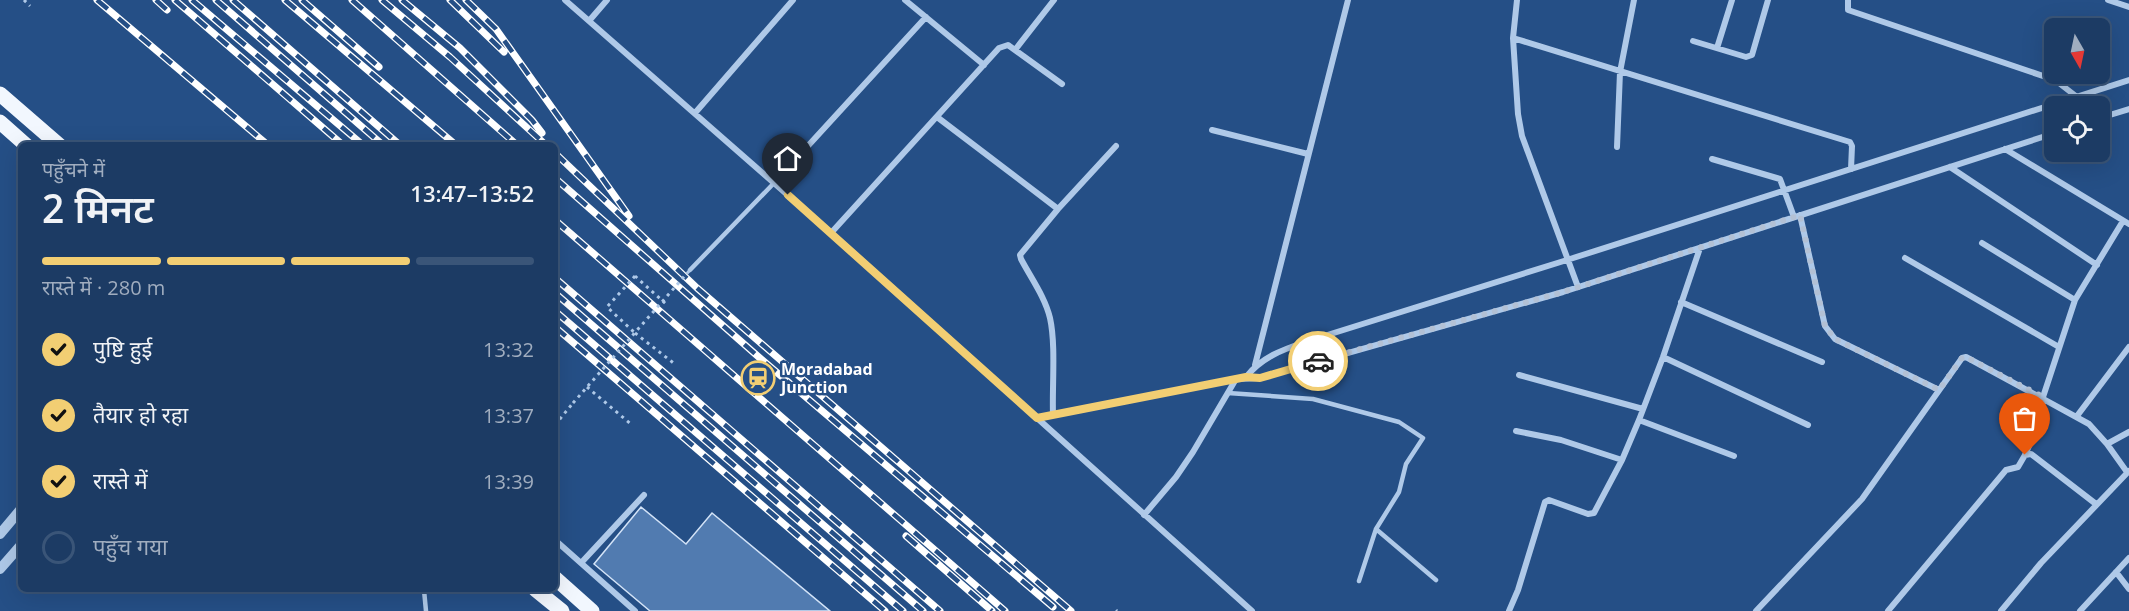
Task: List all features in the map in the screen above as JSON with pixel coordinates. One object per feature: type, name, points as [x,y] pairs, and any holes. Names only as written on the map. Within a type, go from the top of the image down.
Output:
[{"type":"main road","points":[[0,94],[55,142]]},
{"type":"main road","points":[[0,122],[22,142]]},
{"type":"main road","points":[[558,581],[592,611]]},
{"type":"main road","points":[[538,592],[562,611]]},
{"type":"street","points":[[565,0],[831,233],[1252,611]]},
{"type":"street","points":[[589,21],[607,0]]},
{"type":"street","points":[[695,113],[793,0]]},
{"type":"street","points":[[905,0],[984,65]]},
{"type":"street","points":[[1015,50],[1054,0]]},
{"type":"street","points":[[1255,365],[1348,0]]},
{"type":"street","points":[[1517,0],[1513,38],[1518,114],[1522,136],[1578,287]]},
{"type":"street","points":[[1617,147],[1620,72],[1634,0]]},
{"type":"street","points":[[1717,48],[1732,0]]},
{"type":"street","points":[[1693,41],[1746,57],[1752,55],[1767,0]]},
{"type":"street","points":[[1848,0],[1848,10],[2052,79],[2076,96]]},
{"type":"street","points":[[2108,0],[2129,7]]},
{"type":"street","points":[[774,183],[926,17]]},
{"type":"street","points":[[1513,38],[1850,142],[1852,146],[1851,169]]},
{"type":"street","points":[[831,233],[999,48],[1008,45],[1062,84]]},
{"type":"street","points":[[2080,96],[2129,80]]},
{"type":"street","points":[[1246,377],[1255,365],[1268,356],[1296,345],[2044,108]]},
{"type":"street","points":[[2110,115],[2129,109]]},
{"type":"street","points":[[937,117],[1058,209]]},
{"type":"street","points":[[1212,130],[1308,154]]},
{"type":"street","points":[[1037,418],[1246,377],[1260,378],[1578,287],[2044,137]]},
{"type":"street","points":[[1053,415],[1050,318],[1044,301],[1020,255],[1058,209],[1116,146]]},
{"type":"street","points":[[1888,611],[2006,470],[2016,468],[2025,455],[2034,435],[2043,397],[2075,300],[2126,223],[2005,149]]},
{"type":"street","points":[[1712,159],[1778,178],[1797,216],[1825,326],[1830,334],[1835,339],[1939,390]]},
{"type":"street","points":[[1950,167],[2097,265]]},
{"type":"street","points":[[1982,243],[2075,300]]},
{"type":"street","points":[[1509,611],[1518,590],[1545,502],[1549,500],[1588,514],[1594,513],[1622,460],[1644,409],[1700,248]]},
{"type":"street","points":[[1905,258],[2059,348]]},
{"type":"street","points":[[1681,302],[1822,362]]},
{"type":"street","points":[[2077,416],[2129,347]]},
{"type":"street","points":[[1663,357],[1808,425]]},
{"type":"street","points":[[1756,611],[1862,499],[1962,358],[1966,357],[2043,397],[2096,429],[2128,471],[2041,563],[2001,611]]},
{"type":"street","points":[[1519,375],[1644,409]]},
{"type":"street","points":[[1144,515],[1188,460],[1236,379]]},
{"type":"street","points":[[1639,420],[1734,456]]},
{"type":"street","points":[[1516,431],[1561,440],[1622,460]]},
{"type":"street","points":[[2107,444],[2129,432]]},
{"type":"street","points":[[2025,455],[2031,454],[2096,504]]},
{"type":"street","points":[[581,563],[644,495]]},
{"type":"street","points":[[0,534],[18,513]]},
{"type":"street","points":[[558,543],[635,611]]},
{"type":"street","points":[[0,569],[18,548]]},
{"type":"street","points":[[2080,611],[2129,558]]},
{"type":"street","points":[[2116,572],[2129,589]]},
{"type":"lane","points":[[690,270],[774,183]]},
{"type":"lane","points":[[1228,393],[1313,399],[1399,422],[1422,436],[1423,440],[1404,468],[1399,492],[1376,529],[1359,581]]},
{"type":"lane","points":[[1376,529],[1436,580]]},
{"type":"lane","points":[[424,592],[426,611]]},
{"type":"path","points":[[24,0],[30,6]]},
{"type":"path","points":[[558,420],[690,270]]},
{"type":"path","points":[[666,304],[635,276],[606,307],[676,365]]},
{"type":"path","points":[[587,387],[632,425]]},
{"type":"building","points":[[641,507],[686,544],[712,513],[830,611],[650,611],[594,564]]},
{"type":"railway","points":[[97,0],[264,142]]},
{"type":"railway","points":[[156,0],[167,10]]},
{"type":"railway","points":[[175,0],[339,142]]},
{"type":"railway","points":[[192,0],[359,142]]},
{"type":"railway","points":[[216,0],[379,142]]},
{"type":"railway","points":[[233,0],[396,142]]},
{"type":"railway","points":[[285,0],[452,142]]},
{"type":"railway","points":[[302,0],[379,67]]},
{"type":"railway","points":[[352,0],[513,142]]},
{"type":"railway","points":[[382,0],[450,57],[543,142]]},
{"type":"railway","points":[[402,0],[460,48],[532,120],[542,133]]},
{"type":"railway","points":[[450,0],[504,52]]},
{"type":"railway","points":[[466,0],[496,29],[629,216]]},
{"type":"railway","points":[[558,156],[697,288],[1071,611]]},
{"type":"railway","points":[[558,181],[761,359],[1053,607]]},
{"type":"railway","points":[[558,223],[1005,611]]},
{"type":"railway","points":[[558,281],[940,611]]},
{"type":"railway","points":[[558,296],[923,611]]},
{"type":"railway","points":[[558,314],[903,611]]},
{"type":"railway","points":[[558,330],[885,611]]},
{"type":"railway","points":[[906,536],[992,611]]},
{"type":"way so far","points":[[1318,361],[1563,292],[1800,215],[1825,326],[1830,334],[1835,339],[1939,390],[1962,358],[1966,357],[2043,397],[2034,435],[2025,455]]},
{"type":"place","name":"Moradabad Junction","points":[[758,378]]},
{"type":"route","points":[[788,195],[1037,418],[1246,377],[1260,378],[1318,361]]}]
